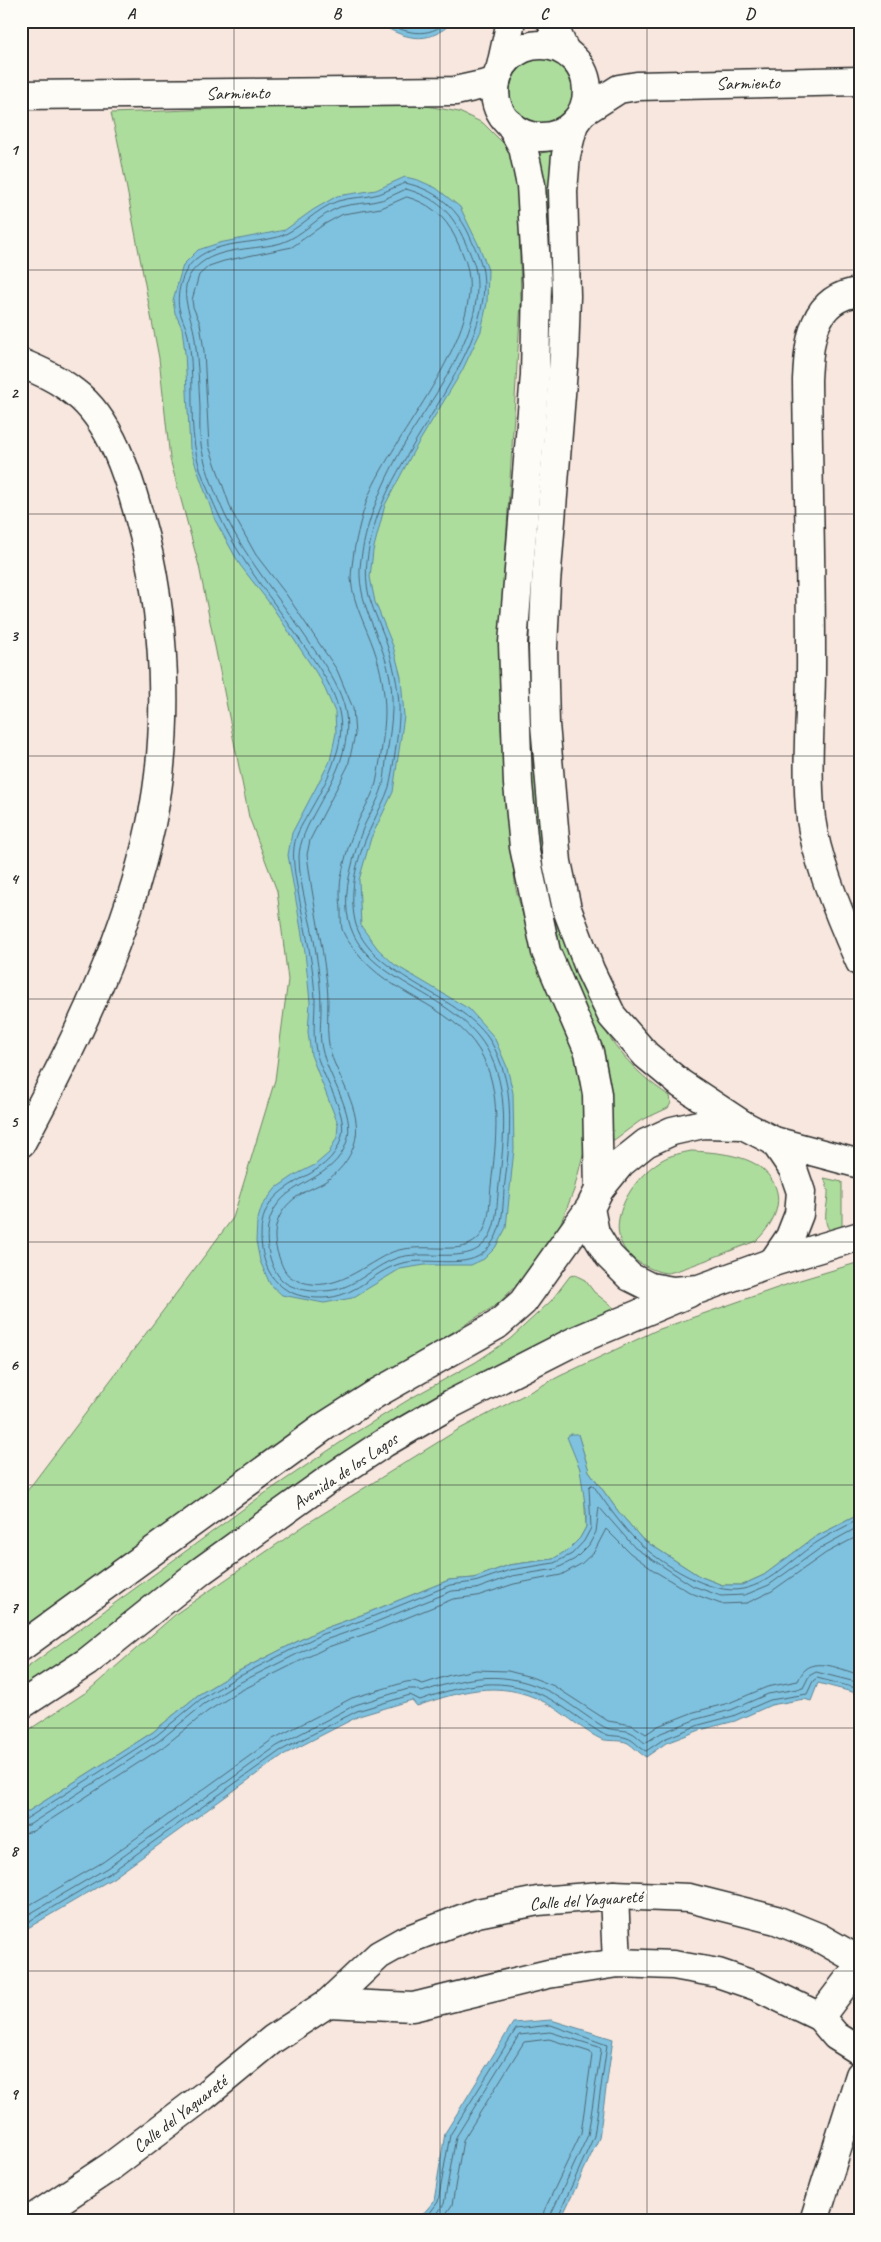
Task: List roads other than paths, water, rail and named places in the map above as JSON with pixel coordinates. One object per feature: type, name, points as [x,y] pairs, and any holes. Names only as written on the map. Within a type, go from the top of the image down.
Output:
[{"type":"street","points":[[511,21],[498,77],[496,98],[505,118],[523,147],[532,185],[537,283],[535,375],[513,643],[518,784],[524,847],[546,952],[569,1001],[590,1057],[597,1094],[595,1233],[609,1256],[630,1277],[650,1286],[673,1291],[699,1289],[773,1262],[860,1236]]},
{"type":"street","points":[[551,21],[571,56],[584,72],[588,86],[587,99],[578,118],[566,155],[564,191],[566,296],[564,357],[546,583],[543,648],[545,724],[557,862],[571,918],[590,970],[612,1016],[646,1055],[681,1084],[742,1125],[774,1141],[860,1164]]},
{"type":"street","points":[[498,77],[508,58],[520,50],[535,45],[551,45],[571,56]]},
{"type":"street","name":"Sarmiento","points":[[571,56],[617,80],[637,86]]},
{"type":"street","name":"Sarmiento","points":[[21,95],[455,91],[498,77]]},
{"type":"street","name":"Sarmiento","points":[[578,118],[619,89],[637,86],[860,81]]},
{"type":"street","name":"Sarmiento","points":[[455,91],[505,118]]},
{"type":"street","points":[[505,118],[521,132],[535,136],[549,136],[563,132],[578,118]]},
{"type":"street","points":[[860,292],[846,293],[828,304],[814,326],[808,348],[807,380],[811,654],[809,784],[812,821],[822,860],[842,921],[860,962]]},
{"type":"street","points":[[21,363],[50,375],[76,393],[101,422],[120,457],[149,552],[160,610],[162,673],[162,745],[151,823],[129,907],[95,996],[51,1088],[21,1143]]},
{"type":"street","points":[[21,1647],[325,1426],[377,1393],[497,1325],[523,1302],[621,1163],[646,1143],[672,1131],[702,1124],[742,1125]]},
{"type":"street","points":[[773,1262],[790,1237],[799,1214],[801,1192],[793,1169],[774,1141]]},
{"type":"street","name":"Avenida de los Lagos","points":[[21,1706],[87,1662],[201,1571],[325,1482],[384,1444],[451,1404],[575,1341],[699,1289]]},
{"type":"street","points":[[614,1895],[617,1963]]},
{"type":"street","name":"Calle del Yaguareté","points":[[29,2221],[110,2167],[204,2096],[273,2039],[328,2003],[379,1955],[404,1941],[477,1914],[538,1901],[614,1895],[689,1898],[740,1909],[776,1920],[818,1937],[860,1961]]},
{"type":"street","points":[[328,2003],[413,2007],[548,1974],[617,1963],[673,1965],[718,1973],[756,1986],[820,2017],[836,2036],[860,2051]]},
{"type":"street","points":[[820,2017],[848,1980],[860,1969]]},
{"type":"street","points":[[814,2221],[860,2075]]},
{"type":"water","points":[[375,21],[453,21],[434,35],[415,38],[395,32]]},
{"type":"water","points":[[626,21],[759,21],[646,27]]},
{"type":"water","points":[[405,177],[418,180],[436,188],[460,207],[480,248],[488,270],[487,303],[481,331],[462,371],[413,452],[385,505],[373,551],[370,577],[375,602],[393,646],[401,677],[404,716],[393,792],[371,838],[359,880],[361,926],[378,949],[395,965],[469,1009],[494,1037],[507,1067],[513,1093],[514,1149],[506,1228],[495,1248],[484,1259],[471,1265],[425,1265],[400,1269],[352,1298],[324,1303],[282,1295],[270,1284],[260,1261],[256,1241],[257,1222],[262,1206],[276,1188],[295,1175],[315,1165],[329,1153],[337,1137],[338,1124],[311,1055],[308,1032],[310,1002],[305,952],[288,855],[292,833],[330,761],[336,733],[335,712],[321,680],[271,605],[240,565],[215,520],[190,449],[185,353],[182,328],[175,313],[173,300],[183,265],[198,250],[219,243],[285,230],[337,196],[376,190]]},
{"type":"water","points":[[571,1434],[578,1434],[589,1471],[618,1511],[642,1539],[699,1576],[722,1585],[742,1585],[764,1575],[815,1537],[860,1514],[860,1694],[818,1683],[811,1701],[804,1699],[771,1705],[735,1721],[700,1730],[666,1743],[646,1757],[628,1743],[604,1740],[595,1736],[553,1707],[519,1692],[502,1689],[469,1691],[417,1706],[412,1700],[359,1716],[283,1755],[113,1878],[21,1932],[21,1816],[153,1732],[198,1695],[231,1675],[320,1630],[449,1580],[474,1578],[509,1565],[553,1559],[569,1549],[580,1538],[586,1527],[586,1511],[580,1469],[567,1437]]},
{"type":"water","points":[[551,2020],[613,2039],[599,2138],[560,2221],[417,2221],[434,2201],[445,2133],[513,2023]]}]
